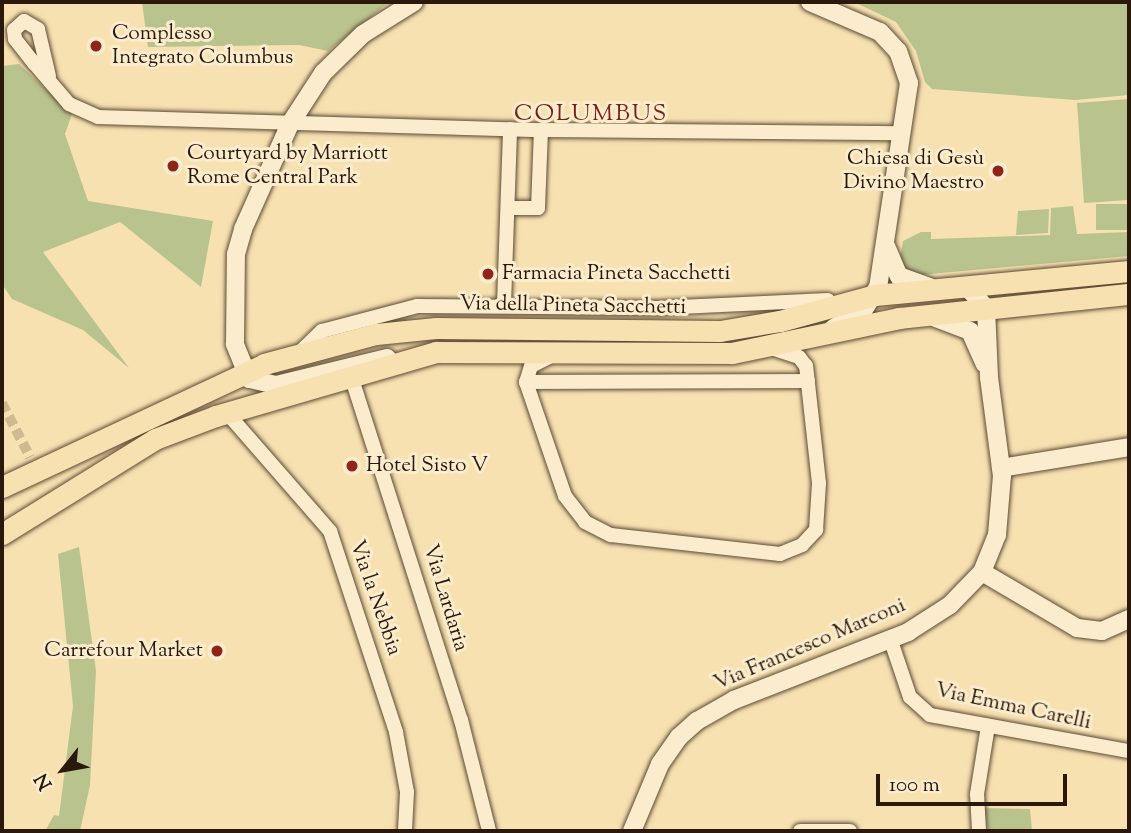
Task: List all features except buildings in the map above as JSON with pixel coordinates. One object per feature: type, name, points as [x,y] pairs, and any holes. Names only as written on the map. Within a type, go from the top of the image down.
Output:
[{"type":"main road","name":"Via della Pineta Sacchetti","points":[[2,487],[96,446],[244,373],[301,351],[376,334],[436,328],[720,331],[780,321],[866,297],[1129,271]]},
{"type":"main road","points":[[2,534],[142,445],[227,413],[352,379],[436,352],[720,354],[769,347],[914,316],[1129,294]]},
{"type":"street","points":[[414,2],[373,26],[344,51],[323,73],[290,124],[243,229],[236,254],[235,344],[244,373],[254,382],[276,385],[344,366],[436,352]]},
{"type":"street","points":[[810,2],[860,20],[895,47],[909,83],[885,242],[863,311],[819,336]]},
{"type":"street","points":[[49,76],[65,100],[92,116],[248,118],[290,124],[541,131],[903,133]]},
{"type":"street","points":[[504,304],[510,129]]},
{"type":"street","points":[[508,208],[538,208],[541,131]]},
{"type":"street","points":[[885,242],[901,277],[937,289]]},
{"type":"street","points":[[967,287],[986,308]]},
{"type":"street","name":"Via della Pineta Sacchetti","points":[[301,351],[318,333],[380,312],[417,306],[504,304],[685,307],[866,297]]},
{"type":"street","name":"Via Francesco Marconi","points":[[632,831],[664,756],[698,721],[734,700],[891,641],[950,605],[982,572],[1000,519],[1001,468],[989,377],[986,308]]},
{"type":"street","name":"Via Francesco Marconi","points":[[914,316],[966,327],[977,340],[989,377]]},
{"type":"street","points":[[559,354],[534,363],[526,382],[565,496],[593,528],[611,535],[774,554],[802,545],[818,525],[819,483],[808,381],[802,359],[769,347]]},
{"type":"street","name":"Via Lardaria","points":[[352,379],[461,720],[489,831]]},
{"type":"street","points":[[526,382],[808,381]]},
{"type":"street","name":"Via la Nebbia","points":[[227,413],[330,531],[396,733],[407,792],[405,831]]},
{"type":"street","points":[[1001,468],[1129,447]]},
{"type":"street","points":[[982,572],[1077,628],[1102,631],[1129,619]]},
{"type":"street","name":"Via Emma Carelli","points":[[891,641],[906,690],[921,710],[988,726],[1129,751]]},
{"type":"street","points":[[979,831],[977,794],[988,726]]},
{"type":"street","points":[[800,831],[850,831]]},
{"type":"green space","points":[[142,2],[389,2],[328,51],[299,45],[148,47]]},
{"type":"green space","points":[[854,2],[1129,2],[1129,95],[1075,100],[932,89],[925,82],[916,51],[896,22]]},
{"type":"green space","points":[[19,64],[72,114],[65,134],[88,201],[213,221],[201,287],[120,222],[43,252],[129,368],[83,330],[12,299],[2,284],[2,66]]},
{"type":"green space","points":[[1129,99],[1129,200],[1084,203],[1077,103]]},
{"type":"green space","points":[[1096,204],[1129,204],[1129,230],[1096,230]]},
{"type":"green space","points":[[1073,206],[1077,234],[1129,232],[1129,256],[919,275],[905,268],[900,259],[903,241],[921,232],[931,232],[931,239],[1050,235],[1051,208]]},
{"type":"green space","points":[[1049,209],[1048,233],[1016,235],[1018,211]]},
{"type":"green space","points":[[79,547],[96,671],[90,785],[80,831],[45,831],[54,815],[59,816],[73,706],[58,554]]},
{"type":"green space","points":[[983,808],[1030,809],[1032,831],[988,831]]},
{"type":"tunnel","points":[[2,403],[30,457]]},
{"type":"place","name":"Complesso Integrato Columbus","points":[[96,46]]},
{"type":"place","name":"Courtyard by Marriott Rome Central Park","points":[[173,166]]},
{"type":"place","name":"Chiesa di Gesù Divino Maestro","points":[[998,171]]},
{"type":"place","name":"Farmacia Pineta Sacchetti","points":[[488,274]]},
{"type":"place","name":"Hotel Sisto V","points":[[352,466]]},
{"type":"place","name":"Carrefour Market","points":[[217,651]]},
{"type":"district","name":"COLUMBUS","points":[[591,115]]}]
